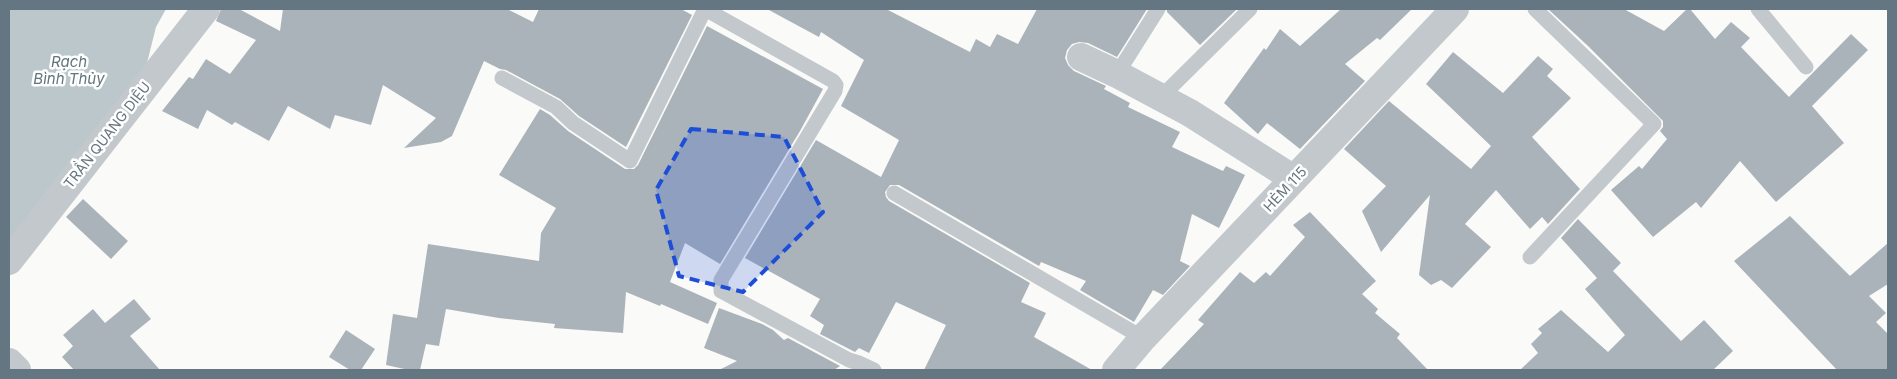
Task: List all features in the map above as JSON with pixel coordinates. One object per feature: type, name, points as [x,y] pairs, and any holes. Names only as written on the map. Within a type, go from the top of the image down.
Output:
[{"type":"street","name":"TRẦN QUANG DIỆU","points":[[9,261],[206,9]]},
{"type":"street","name":"HẺM 115","points":[[1116,370],[1143,338],[1454,9]]},
{"type":"street","points":[[1081,57],[1190,113],[1294,179]]},
{"type":"street","points":[[9,362],[16,370]]},
{"type":"lane","points":[[502,78],[556,107],[573,123],[630,161],[705,9],[833,81],[836,85],[835,92],[721,280],[721,292],[849,360],[874,370]]},
{"type":"lane","points":[[1117,74],[1158,9]]},
{"type":"lane","points":[[1160,98],[1250,9]]},
{"type":"lane","points":[[1530,256],[1654,124],[1535,9]]},
{"type":"lane","points":[[1758,9],[1806,67]]},
{"type":"lane","points":[[894,193],[1143,338]]},
{"type":"highlighted area","points":[[691,129],[784,137],[823,212],[743,292],[679,276],[656,190]]},
{"type":"water","name":"Rạch Bình Thủy","points":[[9,9],[166,9],[156,27],[147,63],[9,243]]},
{"type":"building","points":[[221,9],[239,9],[280,31],[283,9],[507,9],[533,22],[539,9],[681,9],[692,15],[626,147],[579,116],[560,99],[506,70],[484,61],[452,136],[441,142],[404,148],[436,118],[383,85],[371,125],[335,115],[330,129],[288,106],[269,141],[235,122],[232,125],[207,110],[198,129],[162,111],[189,77],[193,79],[206,59],[230,74],[256,40],[216,21]]},
{"type":"building","points":[[767,9],[886,9],[970,52],[976,39],[990,47],[997,34],[1018,44],[1037,9],[1147,9],[1117,57],[1088,43],[1079,42],[1072,44],[1067,50],[1065,58],[1068,65],[1074,71],[1106,86],[1104,89],[1130,103],[1128,107],[1180,132],[1172,147],[1223,171],[1226,166],[1245,175],[1219,228],[1192,214],[1180,261],[1190,266],[1163,295],[1153,290],[1134,322],[1080,290],[1086,281],[1041,262],[1039,266],[899,185],[890,185],[885,192],[889,201],[1030,283],[1021,302],[1046,313],[1034,337],[1092,370],[924,370],[946,325],[896,302],[869,353],[859,348],[855,352],[820,334],[824,325],[810,316],[820,299],[745,258],[816,140],[881,177],[899,140],[841,106],[864,60],[821,32],[819,37]]},
{"type":"building","points":[[1167,9],[1237,9],[1200,45],[1167,12]]},
{"type":"building","points":[[1341,9],[1412,9],[1380,40],[1377,38],[1345,64],[1365,81],[1300,149],[1267,123],[1258,134],[1224,103],[1264,48],[1266,50],[1280,29],[1300,46]]},
{"type":"building","points":[[1548,9],[1624,9],[1664,31],[1687,9],[1690,9],[1715,39],[1731,22],[1750,38],[1741,47],[1789,97],[1851,34],[1868,50],[1812,106],[1844,143],[1776,202],[1740,161],[1701,208],[1696,202],[1653,237],[1611,190],[1639,166],[1642,169],[1667,139],[1660,131],[1663,127],[1663,121]]},
{"type":"building","points":[[707,26],[823,89],[720,264],[685,243],[670,282],[717,303],[708,324],[661,304],[660,306],[626,292],[623,333],[554,328],[555,324],[499,318],[446,309],[439,346],[426,344],[420,370],[409,370],[386,365],[393,314],[417,318],[428,244],[539,261],[541,233],[556,208],[499,175],[540,109],[568,131],[625,169],[634,169],[638,165]]},
{"type":"building","points":[[1453,52],[1503,93],[1538,56],[1553,69],[1547,76],[1571,98],[1532,137],[1580,189],[1548,224],[1542,217],[1530,229],[1496,190],[1465,224],[1491,247],[1452,288],[1441,280],[1431,285],[1419,275],[1430,195],[1381,252],[1362,211],[1386,186],[1344,149],[1389,101],[1471,169],[1491,146],[1426,84]]},
{"type":"building","points":[[83,199],[128,241],[111,259],[66,217]]},
{"type":"building","points":[[1310,212],[1376,281],[1362,294],[1378,309],[1375,313],[1400,334],[1397,338],[1428,370],[1160,370],[1204,324],[1198,320],[1240,272],[1254,283],[1266,272],[1270,276],[1305,237],[1293,225]]},
{"type":"building","points":[[1790,216],[1850,276],[1888,243],[1888,284],[1869,296],[1886,313],[1876,322],[1888,334],[1888,370],[1837,370],[1734,261]]},
{"type":"building","points":[[1578,219],[1621,263],[1613,271],[1681,341],[1704,320],[1733,351],[1713,370],[1520,370],[1538,353],[1531,344],[1542,333],[1538,329],[1561,310],[1608,352],[1625,335],[1585,289],[1597,278],[1561,238]]},
{"type":"building","points":[[134,299],[151,319],[130,336],[160,370],[74,370],[62,357],[73,346],[63,335],[93,309],[105,323]]},
{"type":"building","points":[[719,308],[762,324],[773,330],[784,340],[788,338],[840,366],[834,370],[719,370],[737,361],[704,348]]},
{"type":"building","points":[[346,330],[375,349],[361,370],[350,370],[329,357]]}]
